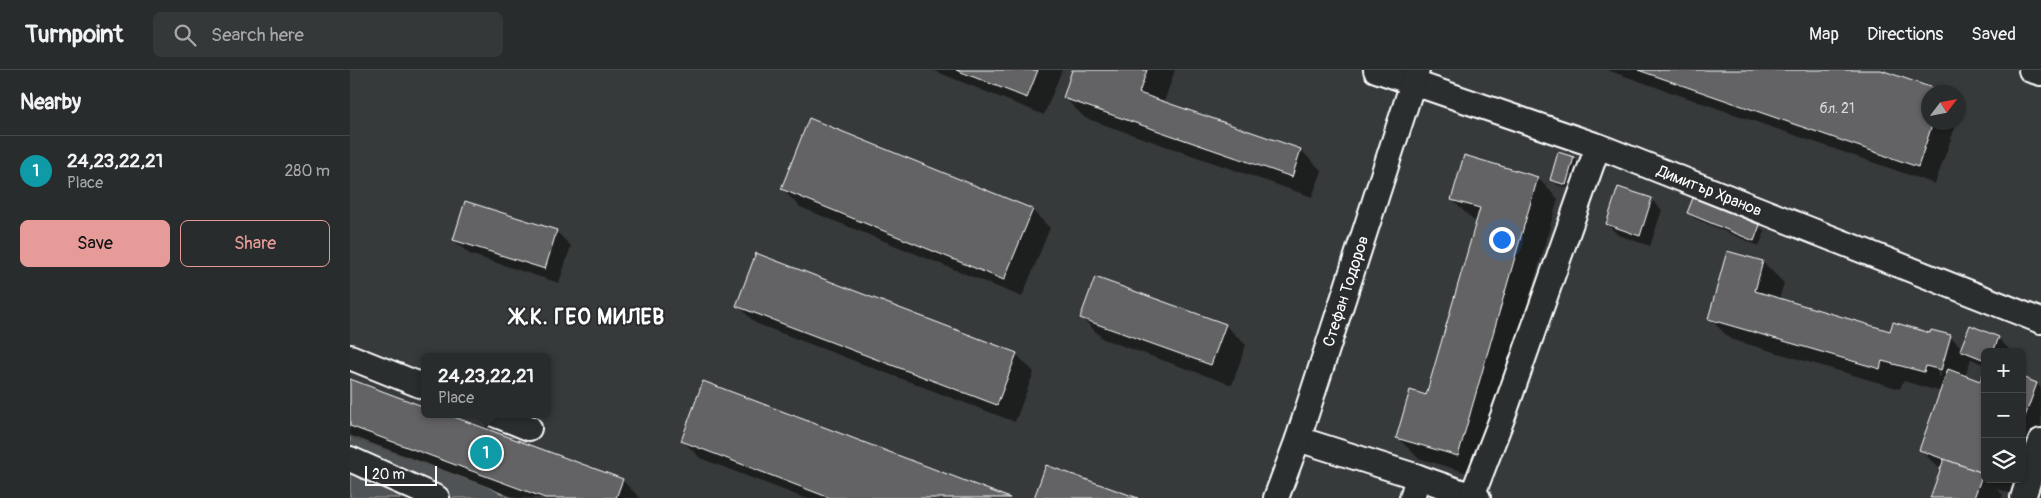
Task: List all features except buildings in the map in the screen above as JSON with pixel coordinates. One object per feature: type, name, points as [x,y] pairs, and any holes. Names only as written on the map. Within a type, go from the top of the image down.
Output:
[{"type":"street","name":"Димитър Хранов","points":[[1376,70],[1415,76],[1598,146],[2041,321]]},
{"type":"street","points":[[2031,70],[2041,73]]},
{"type":"street","name":"Стефан Тодоров","points":[[1276,498],[1298,439],[1415,76]]},
{"type":"street","points":[[1298,439],[1415,488],[1475,497],[1598,146]]},
{"type":"street","points":[[350,357],[421,385]]},
{"type":"street","points":[[504,418],[529,428]]},
{"type":"street","points":[[2022,498],[2041,441]]},
{"type":"street","points":[[350,459],[437,498]]},
{"type":"shaded area","points":[[350,436],[488,487],[511,498],[350,498]]},
{"type":"place","name":"24,23,22,21","points":[[486,453]]},
{"type":"district","name":"Ж.К. ГЕО МИЛЕВ","points":[[588,317]]}]
